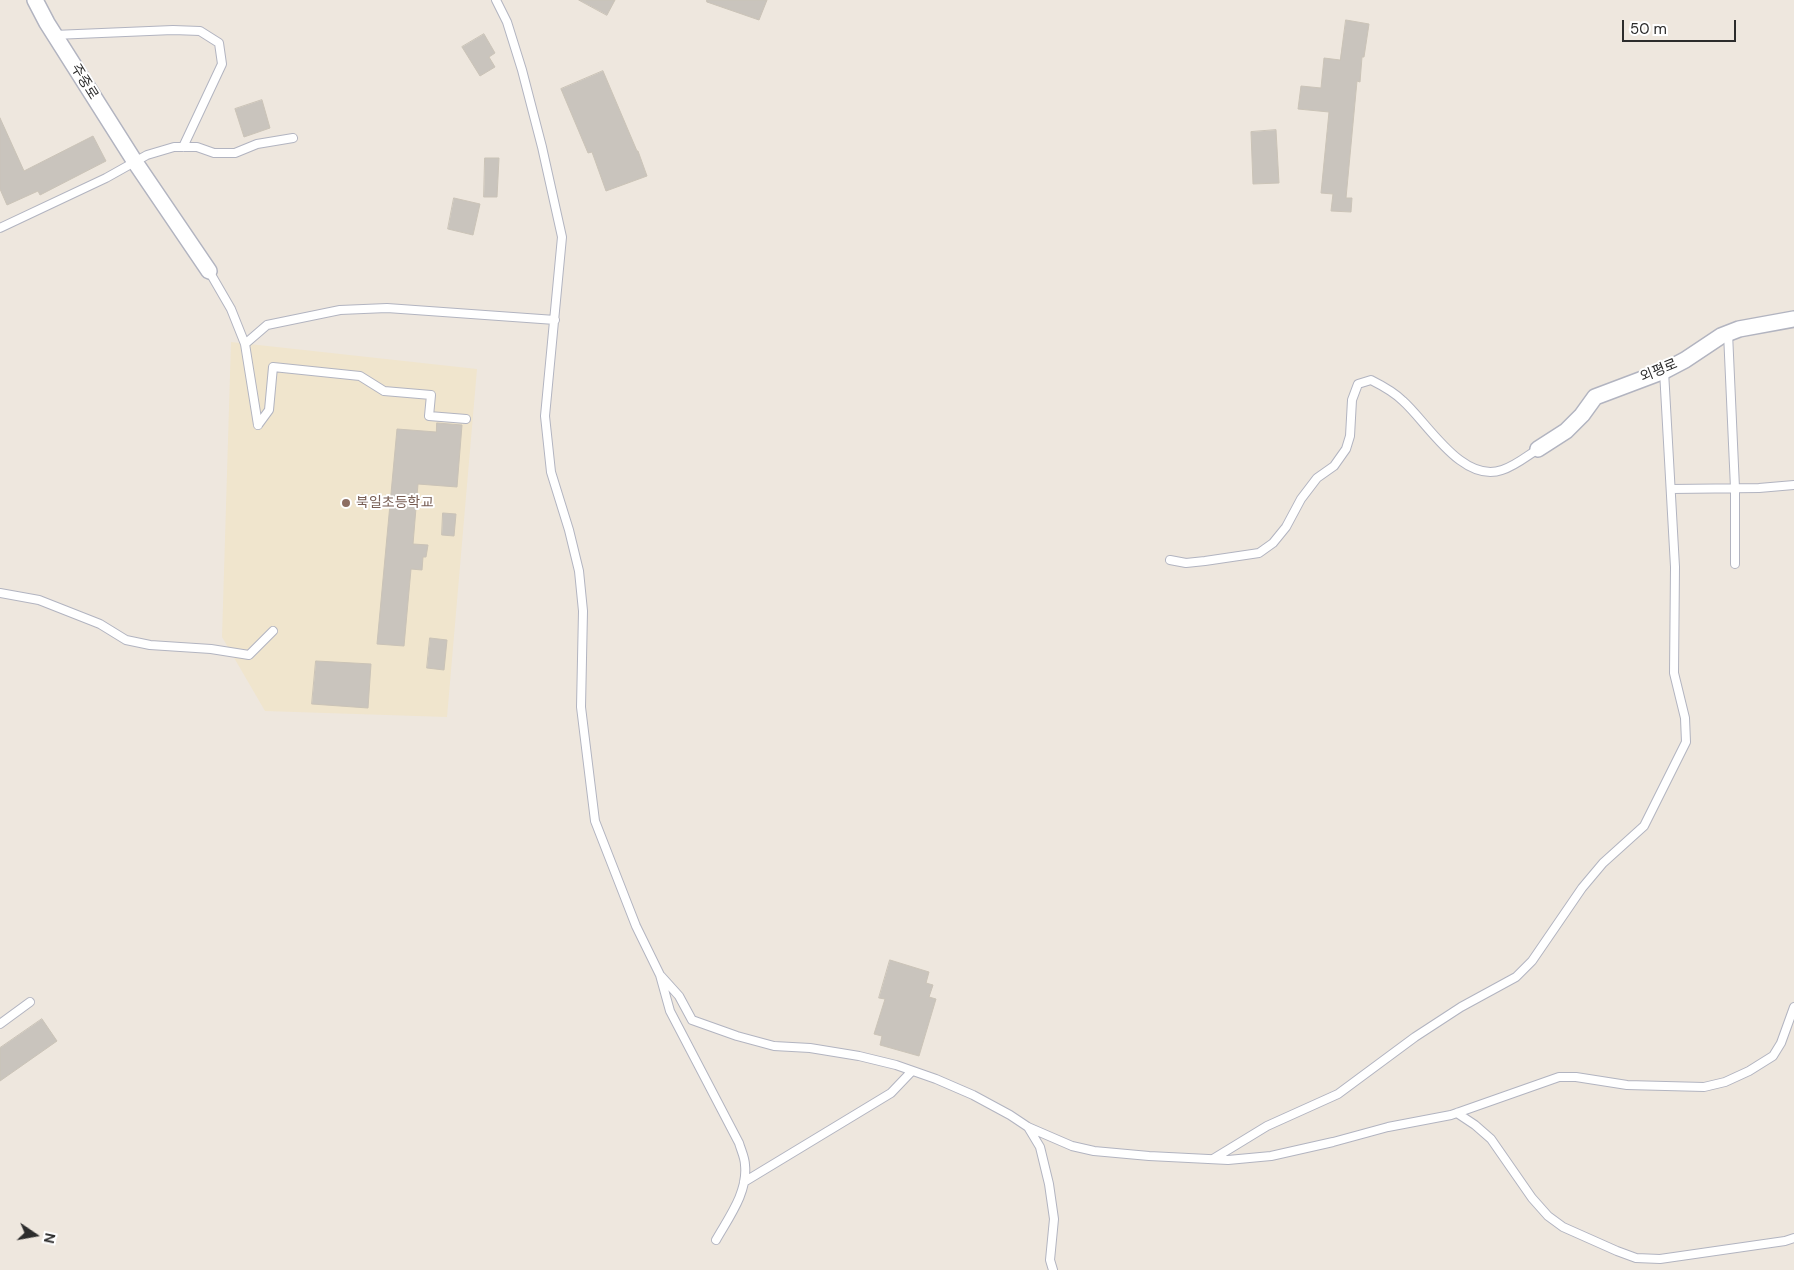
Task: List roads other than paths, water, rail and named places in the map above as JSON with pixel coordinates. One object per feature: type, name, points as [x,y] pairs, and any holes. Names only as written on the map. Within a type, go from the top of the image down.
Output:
[{"type":"street","name":"주중로","points":[[35,0],[54,35],[135,162],[209,271]]},
{"type":"street","name":"외평로","points":[[1538,449],[1566,431],[1582,415],[1595,397],[1664,371],[1728,333],[1774,321],[1794,319]]},
{"type":"lane","points":[[496,0],[507,22],[522,70],[542,147],[562,237],[545,416],[551,472],[570,530],[579,571],[583,610],[581,707],[595,821],[636,926],[660,975],[670,1011],[739,1143],[745,1162],[744,1182],[738,1200],[716,1240]]},
{"type":"lane","points":[[54,35],[173,30],[200,31],[219,43],[222,64],[183,147]]},
{"type":"lane","points":[[0,228],[106,178],[147,155],[174,147],[197,147],[214,153],[236,153],[257,144],[293,138]]},
{"type":"lane","points":[[209,271],[231,309],[245,344],[258,424],[268,410],[273,367],[360,376],[384,391],[431,395],[429,416],[466,419]]},
{"type":"lane","points":[[245,344],[267,325],[340,310],[387,308],[555,320]]},
{"type":"lane","points":[[1728,333],[1735,488],[1735,564]]},
{"type":"lane","points":[[1213,1159],[1267,1126],[1338,1094],[1461,1007],[1516,977],[1532,961],[1582,888],[1603,863],[1644,826],[1686,742],[1685,718],[1674,673],[1675,567],[1664,371]]},
{"type":"lane","points":[[1170,560],[1186,563],[1205,562],[1259,553],[1273,543],[1286,527],[1301,500],[1317,478],[1334,466],[1346,449],[1350,436],[1352,400],[1358,384],[1371,380],[1387,388],[1404,401],[1436,439],[1460,460],[1475,468],[1487,471],[1501,471],[1538,449]]},
{"type":"lane","points":[[1672,489],[1794,485]]},
{"type":"lane","points":[[0,593],[39,600],[100,624],[126,640],[150,645],[211,649],[249,655],[273,631]]},
{"type":"lane","points":[[660,975],[679,996],[692,1020],[737,1036],[774,1046],[810,1048],[859,1056],[912,1071],[973,1095],[1028,1127],[1063,1142],[1094,1151],[1228,1160],[1272,1156],[1333,1142],[1388,1126],[1457,1113],[1559,1077],[1627,1085],[1704,1088],[1725,1082],[1749,1071],[1773,1056],[1782,1043],[1794,1008]]},
{"type":"lane","points":[[0,1024],[30,1002]]},
{"type":"lane","points":[[744,1182],[891,1093],[912,1071]]},
{"type":"lane","points":[[1457,1113],[1476,1125],[1491,1139],[1532,1198],[1548,1216],[1564,1227],[1617,1251],[1636,1258],[1660,1259],[1785,1241],[1794,1238]]},
{"type":"lane","points":[[1028,1127],[1040,1147],[1049,1184],[1054,1219],[1050,1260],[1052,1270]]},
{"type":"place","name":"북일초등학교","points":[[346,503]]}]
